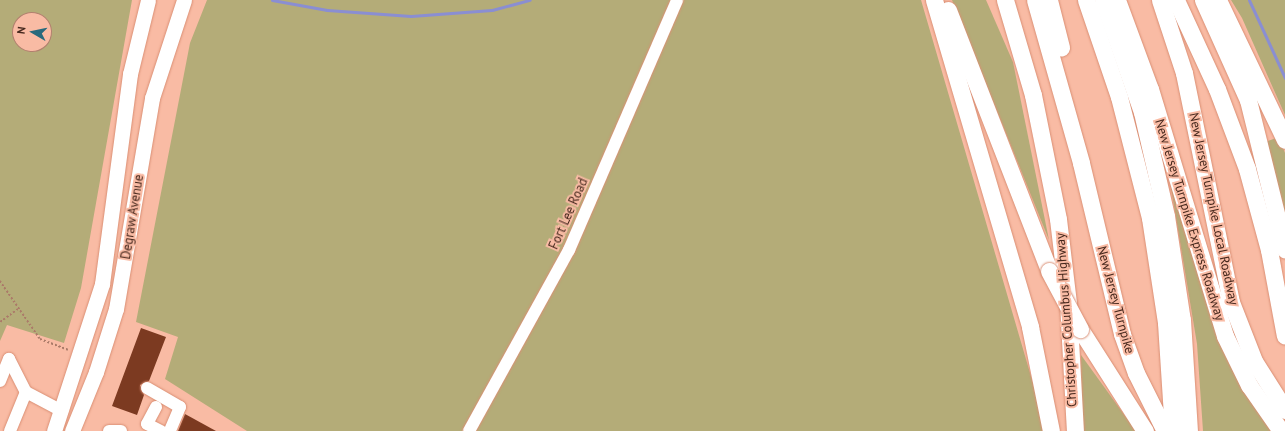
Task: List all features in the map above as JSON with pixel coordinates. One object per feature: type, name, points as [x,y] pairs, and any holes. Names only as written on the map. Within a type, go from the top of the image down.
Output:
[{"type":"highway","points":[[934,0],[1030,327],[1051,431]]},
{"type":"highway","points":[[944,0],[1049,272],[1080,329],[1145,431]]},
{"type":"highway","name":"Christopher Columbus Highway","points":[[1005,0],[1033,95],[1056,205],[1068,303],[1074,431]]},
{"type":"highway","points":[[1035,0],[1081,163]]},
{"type":"highway","points":[[1049,0],[1075,111],[1081,163]]},
{"type":"highway","points":[[1086,0],[1119,97],[1147,204],[1166,323],[1173,431]]},
{"type":"highway","points":[[1103,0],[1142,112],[1166,216],[1182,327],[1189,431]]},
{"type":"highway","name":"New Jersey Turnpike Express Roadway","points":[[1117,0],[1150,89],[1222,330],[1243,375],[1279,420]]},
{"type":"highway","name":"New Jersey Turnpike Local Roadway","points":[[1160,0],[1184,73],[1229,296],[1245,342],[1271,389],[1279,420]]},
{"type":"highway","points":[[1176,0],[1217,89],[1246,169],[1272,264],[1285,336]]},
{"type":"highway","points":[[1203,0],[1248,100],[1285,250]]},
{"type":"highway","points":[[1218,0],[1285,140]]},
{"type":"highway","name":"New Jersey Turnpike","points":[[1081,163],[1122,334],[1162,426]]},
{"type":"main road","name":"Degraw Avenue","points":[[53,430],[62,411],[82,353],[105,268],[130,74],[148,0]]},
{"type":"main road","name":"Degraw Avenue","points":[[72,431],[98,367],[116,310],[152,98],[184,0]]},
{"type":"street","name":"Fort Lee Road","points":[[469,431],[569,250],[677,0]]},
{"type":"street","points":[[0,381],[9,359],[26,392],[62,411]]},
{"type":"street","points":[[147,388],[180,407],[170,431]]},
{"type":"street","points":[[10,431],[26,392]]},
{"type":"street","points":[[156,407],[147,424],[161,431]]},
{"type":"path","points":[[0,281],[18,309],[48,344],[82,353]]},
{"type":"path","points":[[0,322],[18,309]]},
{"type":"shaded area","points":[[0,0],[132,0],[81,288],[64,343],[7,325],[0,341]]},
{"type":"shaded area","points":[[207,0],[921,0],[1047,431],[247,431],[165,379],[178,337],[136,322],[190,43]]},
{"type":"shaded area","points":[[952,0],[986,0],[1013,62],[1049,240]]},
{"type":"shaded area","points":[[1231,0],[1285,0],[1285,115],[1242,18]]},
{"type":"shaded area","points":[[1279,137],[1285,153],[1285,224],[1265,142]]},
{"type":"shaded area","points":[[1170,182],[1260,414],[1271,431],[1203,431],[1197,344]]},
{"type":"shaded area","points":[[1081,355],[1136,431],[1082,431]]},
{"type":"building","points":[[141,328],[166,337],[149,381],[140,385],[144,395],[137,415],[112,406]]},
{"type":"building","points":[[185,414],[216,431],[178,431]]},
{"type":"waterway","points":[[272,0],[327,10],[411,16],[492,10],[530,0]]},
{"type":"waterway","points":[[1249,0],[1285,78]]}]
